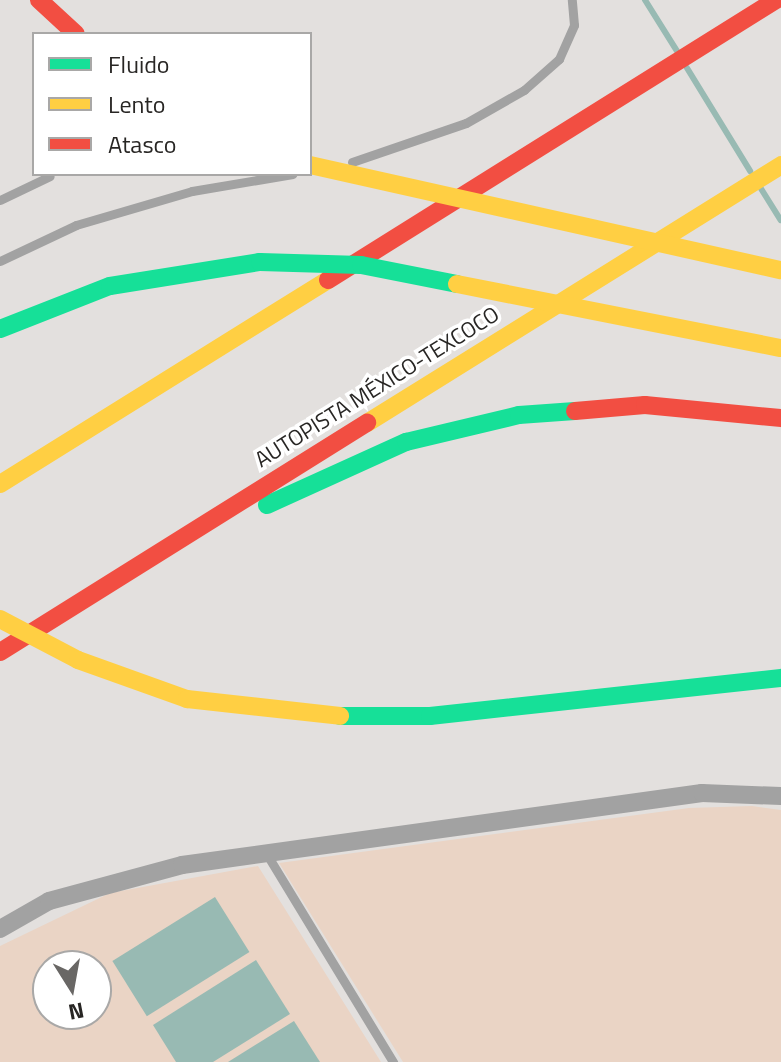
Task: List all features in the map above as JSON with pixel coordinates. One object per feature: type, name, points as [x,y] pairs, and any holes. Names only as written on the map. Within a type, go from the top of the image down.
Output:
[{"type":"highway","points":[[39,0],[74,32]]},
{"type":"highway","points":[[0,484],[518,166],[776,0]]},
{"type":"highway","name":"AUTOPISTA MÉXICO-TEXCOCO","points":[[8,648],[781,165]]},
{"type":"highway","points":[[312,168],[781,270]]},
{"type":"highway","points":[[0,329],[110,286],[260,262],[361,265],[781,348]]},
{"type":"highway","points":[[8,648],[262,508],[420,438],[580,408],[706,408],[781,418]]},
{"type":"highway","points":[[0,619],[78,660],[187,699],[301,716],[430,716],[781,678]]},
{"type":"street","points":[[0,929],[49,901],[122,876],[702,793],[781,796]]},
{"type":"lane","points":[[312,168],[381,156],[466,123],[524,90],[559,59],[574,25],[572,0]]},
{"type":"lane","points":[[0,200],[50,176]]},
{"type":"lane","points":[[0,261],[105,216],[192,191],[281,176]]},
{"type":"lane","points":[[266,853],[393,1062]]},
{"type":"shaded area","points":[[752,806],[781,810],[781,1062],[403,1062],[279,863],[689,808]]},
{"type":"shaded area","points":[[258,866],[381,1062],[0,1062],[0,946],[110,893]]},
{"type":"water","points":[[215,897],[249,952],[147,1016],[112,961]]},
{"type":"water","points":[[256,960],[290,1014],[213,1062],[176,1062],[153,1025]]},
{"type":"water","points":[[294,1021],[320,1062],[228,1062]]},
{"type":"waterway","points":[[645,0],[677,51]]},
{"type":"waterway","points":[[687,68],[750,171]]},
{"type":"waterway","points":[[760,187],[781,220]]},
{"type":"traffic: fast","points":[[0,329],[110,286],[260,262],[361,265],[457,284]]},
{"type":"traffic: fast","points":[[267,505],[406,442],[519,415],[575,411]]},
{"type":"traffic: fast","points":[[340,716],[430,716],[781,678]]},
{"type":"traffic: slow","points":[[312,165],[781,270]]},
{"type":"traffic: slow","points":[[367,423],[781,165]]},
{"type":"traffic: slow","points":[[0,484],[328,280]]},
{"type":"traffic: slow","points":[[457,284],[781,348]]},
{"type":"traffic: slow","points":[[0,619],[78,660],[187,699],[340,716]]},
{"type":"traffic: jam","points":[[39,0],[74,32]]},
{"type":"traffic: jam","points":[[328,280],[776,0]]},
{"type":"traffic: jam","points":[[575,411],[645,405],[781,418]]},
{"type":"traffic: jam","points":[[0,652],[367,423]]}]
